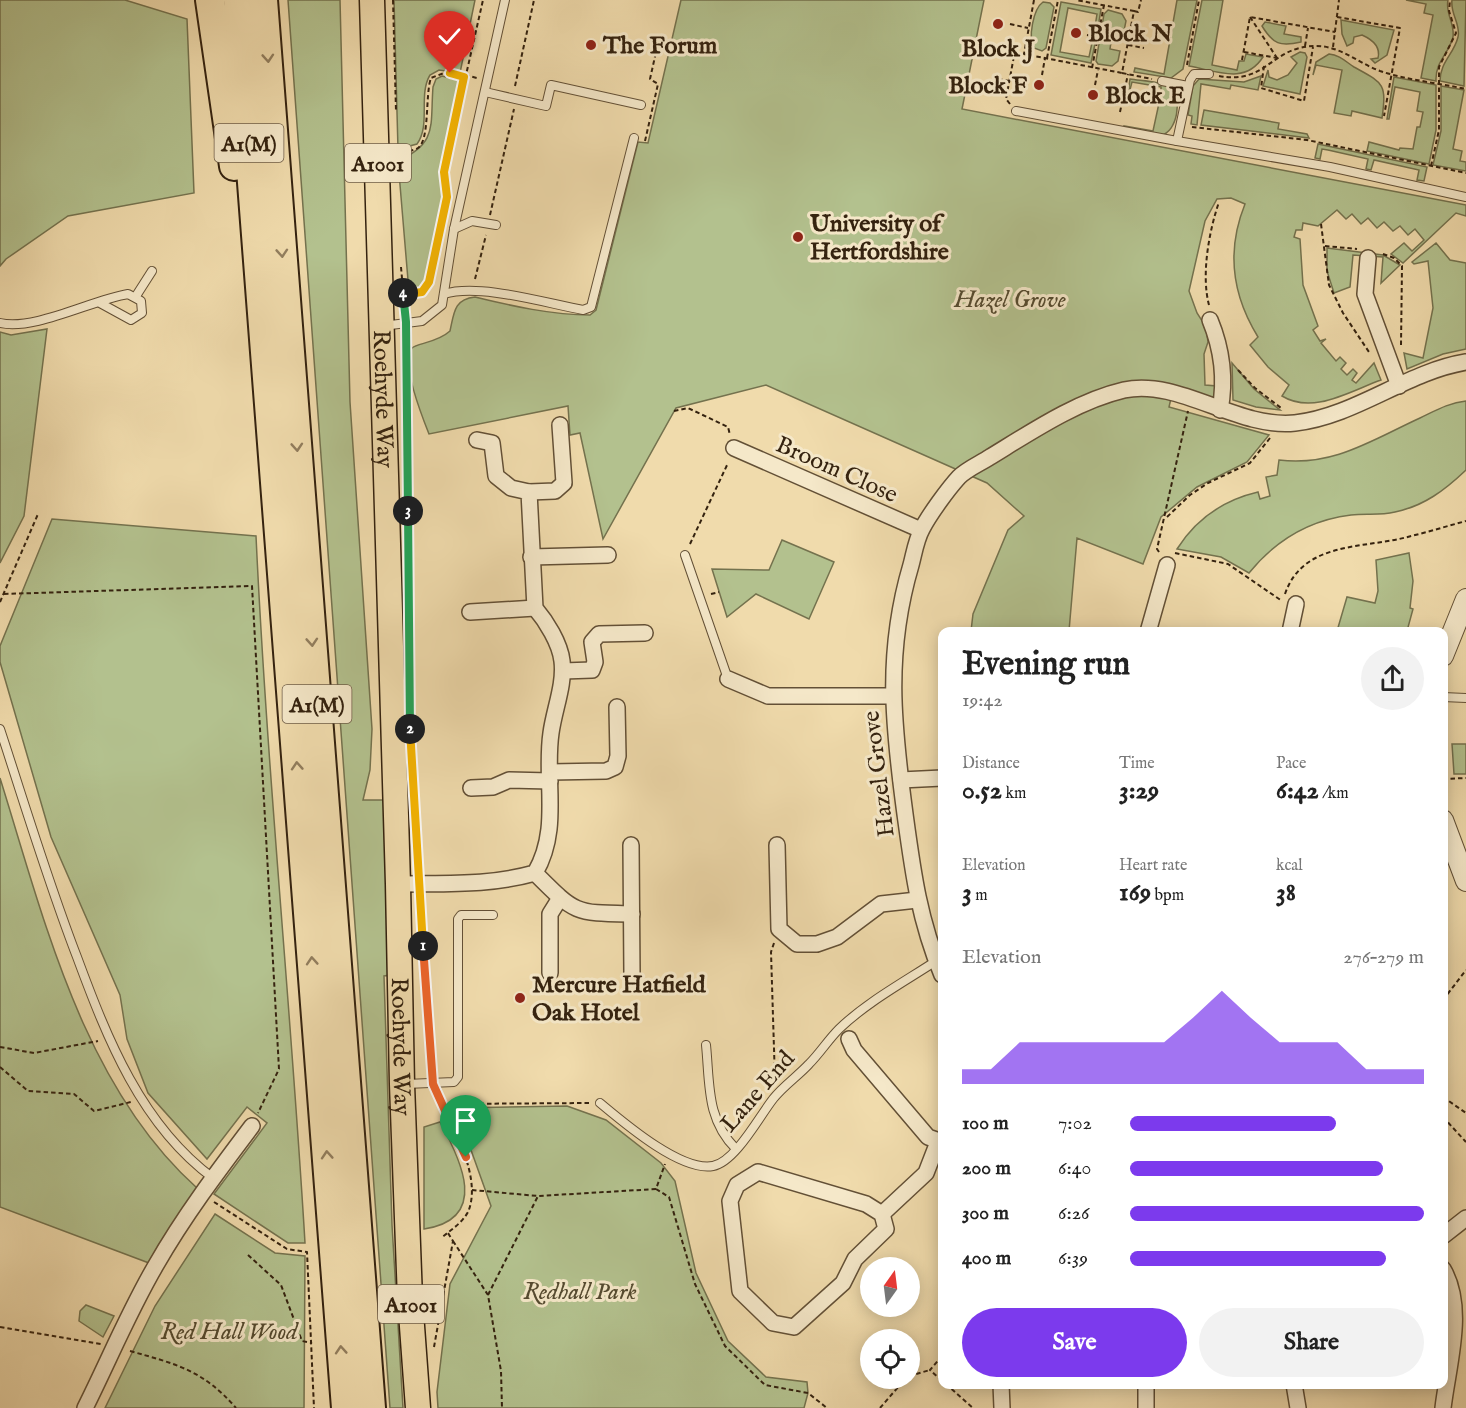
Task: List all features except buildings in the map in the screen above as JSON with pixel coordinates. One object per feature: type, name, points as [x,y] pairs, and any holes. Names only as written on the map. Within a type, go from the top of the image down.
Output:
[{"type":"highway","points":[[210,0],[244,226],[260,285]]},
{"type":"highway","name":"A1(M)","points":[[238,0],[346,1408]]},
{"type":"highway","name":"A1(M)","points":[[264,0],[371,1408]]},
{"type":"main road","name":"Roehyde Way","points":[[372,0],[380,327],[409,884],[402,1084],[410,1299],[418,1408]]},
{"type":"street","points":[[1364,253],[1365,294],[1399,386]]},
{"type":"street","points":[[1211,315],[1222,357],[1224,382],[1220,410]]},
{"type":"street","name":"Hazel Grove","points":[[938,958],[917,900],[892,696],[895,633],[921,530],[959,477],[1022,437],[1108,394],[1144,389],[1190,400],[1251,419],[1275,423],[1294,417],[1319,419],[1444,368],[1466,362]]},
{"type":"street","points":[[477,440],[492,443],[496,476],[503,483],[529,492],[555,491],[564,483],[560,425]]},
{"type":"street","name":"Broom Close","points":[[734,448],[921,530]]},
{"type":"street","points":[[409,884],[495,882],[535,873],[545,857],[549,839],[551,735],[563,671],[562,657],[545,619],[535,608],[529,492]]},
{"type":"street","points":[[531,557],[608,555]]},
{"type":"street","points":[[1149,627],[1167,565]]},
{"type":"street","points":[[1448,650],[1459,636],[1466,599]]},
{"type":"street","points":[[1291,627],[1296,604]]},
{"type":"street","points":[[470,612],[535,608]]},
{"type":"street","points":[[563,671],[592,670],[595,662],[592,642],[599,634],[645,633]]},
{"type":"street","points":[[728,679],[768,696],[892,696]]},
{"type":"street","points":[[471,788],[493,787],[509,780],[606,771],[615,767],[618,756],[617,707]]},
{"type":"street","points":[[901,780],[938,778]]},
{"type":"street","points":[[1448,833],[1466,880]]},
{"type":"street","points":[[777,845],[779,929],[796,944],[817,944],[837,937],[881,904],[917,900]]},
{"type":"street","points":[[631,846],[632,976]]},
{"type":"street","points":[[535,873],[571,908],[585,913],[632,914]]},
{"type":"street","points":[[550,973],[550,914],[560,898]]},
{"type":"street","points":[[849,1039],[854,1050],[928,1137],[938,1141]]},
{"type":"street","points":[[86,1408],[113,1347],[157,1263],[201,1194],[252,1126]]},
{"type":"street","points":[[882,1214],[926,1173],[938,1146]]},
{"type":"street","points":[[758,1172],[867,1204],[882,1214],[886,1229],[855,1259],[843,1283],[794,1327],[773,1323],[740,1291],[730,1201],[737,1185],[758,1172]]},
{"type":"street","points":[[1448,1232],[1466,1218]]},
{"type":"street","points":[[1448,1282],[1453,1295],[1454,1314],[1448,1365]]},
{"type":"street","points":[[1001,1389],[1002,1408]]},
{"type":"street","points":[[1146,1389],[1146,1408]]},
{"type":"street","points":[[1295,1389],[1298,1408]]},
{"type":"street","points":[[1443,1408],[1445,1389]]},
{"type":"lane","points":[[380,327],[423,321],[442,305],[454,229],[505,0]]},
{"type":"lane","points":[[1177,141],[1188,86],[1194,74],[1209,74]]},
{"type":"lane","points":[[1162,81],[1188,86]]},
{"type":"lane","points":[[485,92],[546,106],[551,85],[641,105]]},
{"type":"lane","points":[[1016,111],[1330,167],[1466,197]]},
{"type":"lane","points":[[444,294],[473,290],[583,310],[591,307],[634,138]]},
{"type":"lane","points":[[454,229],[472,221],[492,224]]},
{"type":"lane","points":[[136,296],[152,271]]},
{"type":"lane","points":[[0,323],[19,325],[118,296],[136,296],[141,301],[142,313],[131,320],[100,303]]},
{"type":"lane","points":[[685,555],[728,679]]},
{"type":"lane","points":[[1448,698],[1466,698]]},
{"type":"lane","points":[[0,729],[61,915],[108,1039],[142,1100],[185,1155],[213,1178]]},
{"type":"lane","points":[[402,1084],[454,1082],[458,1077],[458,919],[460,915],[493,915]]},
{"type":"lane","name":"Lane End","points":[[600,1103],[636,1133],[670,1154],[704,1167],[726,1161],[775,1096],[809,1064],[840,1029],[938,958]]},
{"type":"lane","points":[[706,1045],[713,1116],[724,1137],[736,1149]]},
{"type":"path","points":[[408,520],[406,322],[403,291],[408,294],[422,292],[429,282],[447,197],[444,172],[483,0]]},
{"type":"path","points":[[515,86],[534,0]]},
{"type":"path","points":[[1024,54],[1034,0]]},
{"type":"path","points":[[1041,75],[1058,0]]},
{"type":"path","points":[[1076,0],[1138,12],[1141,0]]},
{"type":"path","points":[[1113,7],[1114,0]]},
{"type":"path","points":[[1194,74],[1187,65],[1199,0]]},
{"type":"path","points":[[1333,47],[1339,0]]},
{"type":"path","points":[[1431,166],[1439,130],[1439,67],[1456,33],[1449,11],[1450,0]]},
{"type":"path","points":[[1092,68],[1104,5]]},
{"type":"path","points":[[1122,73],[1134,11]]},
{"type":"path","points":[[1250,17],[1335,32]]},
{"type":"path","points":[[1242,60],[1250,17]]},
{"type":"path","points":[[1250,17],[1277,58]]},
{"type":"path","points":[[1337,17],[1400,28],[1384,116]]},
{"type":"path","points":[[1010,24],[1029,28]]},
{"type":"path","points":[[1305,46],[1308,27]]},
{"type":"path","points":[[1087,34],[1098,37]]},
{"type":"path","points":[[634,138],[646,141],[658,84],[650,79],[658,43]]},
{"type":"path","points":[[1128,45],[1144,48]]},
{"type":"path","points":[[1209,74],[1243,78],[1277,58],[1305,46],[1314,45],[1333,47],[1373,68],[1392,74],[1466,89]]},
{"type":"path","points":[[1264,66],[1261,88],[1304,101],[1314,45]]},
{"type":"path","points":[[1244,52],[1277,58]]},
{"type":"path","points":[[1016,111],[1006,99],[1014,56],[1024,54],[1162,81]]},
{"type":"path","points":[[1095,85],[1098,69]]},
{"type":"path","points":[[394,153],[415,150],[421,146],[426,130],[426,100],[431,78],[444,73],[464,77]]},
{"type":"path","points":[[1120,112],[1128,74]]},
{"type":"path","points":[[998,79],[1009,81]]},
{"type":"path","points":[[473,290],[492,224],[517,99]]},
{"type":"path","points":[[1122,102],[1134,105]]},
{"type":"path","points":[[1180,125],[1307,140],[1466,173]]},
{"type":"path","points":[[1211,315],[1205,282],[1212,225],[1219,202]]},
{"type":"path","points":[[1321,224],[1325,246],[1325,268],[1331,290],[1373,357]]},
{"type":"path","points":[[1325,246],[1364,253]]},
{"type":"path","points":[[1383,254],[1394,258],[1402,266],[1401,350]]},
{"type":"path","points":[[1209,303],[1211,315]]},
{"type":"path","points":[[1222,357],[1230,358],[1268,399],[1294,417]]},
{"type":"path","points":[[1190,400],[1167,517],[1157,549],[1228,564],[1283,602],[1290,583],[1297,573],[1323,553],[1400,539],[1466,521]]},
{"type":"path","points":[[674,411],[688,408],[728,427],[734,448],[685,555]]},
{"type":"path","points":[[1274,411],[1294,417]]},
{"type":"path","points":[[1167,517],[1190,495],[1250,463],[1273,435]]},
{"type":"path","points":[[0,602],[38,514]]},
{"type":"path","points":[[4,594],[252,586],[279,1068],[252,1126]]},
{"type":"path","points":[[1448,779],[1466,778]]},
{"type":"path","points":[[417,854],[409,884],[426,1010],[433,1084],[466,1157],[472,1190],[468,1210],[461,1222],[441,1238]]},
{"type":"path","points":[[775,1096],[771,952],[779,929]]},
{"type":"path","points":[[1448,993],[1466,970]]},
{"type":"path","points":[[0,1047],[34,1053],[108,1039]]},
{"type":"path","points":[[0,1067],[28,1091],[74,1094],[94,1111],[142,1100]]},
{"type":"path","points":[[1448,1100],[1466,1113]]},
{"type":"path","points":[[442,1104],[600,1103]]},
{"type":"path","points":[[1448,1122],[1466,1142]]},
{"type":"path","points":[[656,1189],[670,1154]]},
{"type":"path","points":[[472,1190],[538,1196],[656,1189],[669,1197],[695,1284],[725,1346],[765,1385],[808,1393],[827,1408]]},
{"type":"path","points":[[201,1194],[287,1249],[307,1252],[314,1408]]},
{"type":"path","points":[[488,1295],[538,1196]]},
{"type":"path","points":[[448,1233],[488,1295],[501,1371],[502,1408]]},
{"type":"path","points":[[433,1351],[453,1241]]},
{"type":"path","points":[[248,1255],[281,1285],[302,1341],[312,1343]]},
{"type":"path","points":[[0,1327],[113,1347],[181,1365],[217,1387],[236,1408]]},
{"type":"path","points":[[920,1373],[930,1370],[938,1361]]},
{"type":"path","points":[[930,1370],[938,1377]]},
{"type":"path","points":[[880,1408],[897,1389]]},
{"type":"path","points":[[952,1389],[973,1408]]},
{"type":"green space","points":[[0,0],[125,0],[187,19],[194,193],[68,216],[6,259],[0,266]]},
{"type":"green space","points":[[288,0],[340,0],[350,402],[372,729],[370,770],[363,800],[386,800],[391,975],[384,976],[392,1225],[403,1408],[390,1408]]},
{"type":"green space","points":[[394,0],[475,0],[460,73],[439,70],[430,75],[425,92],[421,136],[417,144],[398,149]]},
{"type":"green space","name":"Hazel Grove","points":[[681,0],[984,0],[962,109],[1466,205],[1466,216],[1456,213],[1403,263],[1391,254],[1404,243],[1412,251],[1424,240],[1415,229],[1408,235],[1400,226],[1393,231],[1384,222],[1377,228],[1368,218],[1361,224],[1352,214],[1346,219],[1337,210],[1318,226],[1303,223],[1302,230],[1296,230],[1294,237],[1300,239],[1303,285],[1318,326],[1313,330],[1320,341],[1326,339],[1321,343],[1336,361],[1340,357],[1346,363],[1341,369],[1347,375],[1353,369],[1357,373],[1352,380],[1356,383],[1374,363],[1381,380],[1332,399],[1306,403],[1282,396],[1289,385],[1268,367],[1250,345],[1258,337],[1242,305],[1237,289],[1234,256],[1235,239],[1245,204],[1231,198],[1217,199],[1205,221],[1189,291],[1197,313],[1206,327],[1208,342],[1204,354],[1205,385],[1217,386],[1216,395],[1210,399],[1172,394],[1169,407],[1269,435],[1247,462],[1197,487],[1161,517],[1143,564],[1077,538],[1069,627],[971,627],[973,614],[1008,530],[1024,516],[987,483],[766,385],[676,408],[603,539],[580,433],[570,435],[568,406],[429,434],[411,377],[409,355],[412,348],[439,338],[450,331],[456,308],[468,298],[475,297],[547,312],[590,315],[596,310],[638,142],[648,143]]},
{"type":"green space","points":[[1177,0],[1197,0],[1183,69],[1171,78],[1134,72],[1135,68],[1164,74]]},
{"type":"green space","points":[[1202,0],[1223,0],[1212,65],[1237,70],[1239,61],[1244,61],[1246,54],[1263,57],[1256,66],[1248,71],[1230,74],[1189,66]]},
{"type":"green space","points":[[1406,0],[1448,0],[1453,37],[1438,68],[1436,81],[1421,78],[1433,15],[1424,13],[1426,4]]},
{"type":"green space","points":[[1452,0],[1466,0],[1464,86],[1440,81],[1442,68],[1454,48],[1459,32]]},
{"type":"green space","points":[[1043,2],[1050,3],[1054,7],[1046,48],[1042,51],[1034,48],[1031,38],[1034,17]]},
{"type":"green space","points":[[1061,2],[1101,9],[1097,34],[1094,33],[1097,14],[1068,8],[1060,52],[1089,57],[1093,38],[1096,39],[1091,63],[1051,55]]},
{"type":"green space","points":[[1108,10],[1122,14],[1126,21],[1124,31],[1113,29],[1110,49],[1120,51],[1118,61],[1112,66],[1098,64],[1096,61],[1104,14]]},
{"type":"green space","points":[[1341,20],[1394,30],[1387,55],[1375,63],[1371,59],[1378,58],[1377,47],[1362,35],[1354,37],[1353,43],[1347,46],[1342,34]]},
{"type":"green space","points":[[1265,22],[1286,26],[1284,34],[1301,37],[1301,42],[1278,43],[1262,26]]},
{"type":"green space","points":[[1300,52],[1305,53],[1307,57],[1300,94],[1263,86],[1268,70],[1269,77],[1277,80],[1288,75],[1297,63],[1291,57]]},
{"type":"green space","points":[[1329,54],[1343,59],[1381,85],[1384,98],[1382,118],[1352,111],[1351,116],[1334,113],[1342,70],[1316,65],[1313,75],[1316,62]]},
{"type":"green space","points":[[442,76],[462,81],[442,172],[445,197],[426,285],[421,290],[409,292],[398,161],[411,154],[426,140],[431,123],[433,87],[436,79]]},
{"type":"green space","points":[[1261,76],[1258,90],[1231,85],[1230,89],[1201,84],[1197,125],[1191,124],[1192,116],[1188,115],[1193,86],[1199,79],[1244,82]]},
{"type":"green space","points":[[1394,77],[1436,85],[1436,130],[1429,164],[1367,151],[1369,142],[1399,150],[1400,148],[1413,149],[1417,127],[1420,127],[1423,112],[1417,111],[1420,92],[1395,87],[1389,119],[1387,119]]},
{"type":"green space","points":[[1130,79],[1162,84],[1171,88],[1175,93],[1176,114],[1167,133],[1152,135],[1124,129],[1124,126],[1153,131],[1161,94],[1161,87],[1132,82],[1127,101]]},
{"type":"green space","points":[[1441,86],[1464,90],[1453,149],[1462,151],[1460,161],[1466,162],[1466,171],[1433,165],[1441,131]]},
{"type":"green space","points":[[1204,110],[1279,123],[1278,129],[1307,134],[1309,138],[1201,125]]},
{"type":"green space","points":[[1318,144],[1427,167],[1424,181],[1417,180],[1419,170],[1374,160],[1371,170],[1366,169],[1368,159],[1328,150],[1322,149],[1320,159],[1315,158]]},
{"type":"green space","points":[[1436,243],[1450,260],[1466,263],[1466,349],[1443,354],[1407,369],[1404,353],[1423,358],[1433,308],[1428,261],[1414,264],[1412,262]]},
{"type":"green space","points":[[1327,248],[1383,255],[1400,265],[1381,283],[1383,257],[1353,255],[1350,287],[1334,293],[1327,271]]},
{"type":"green space","points":[[47,329],[24,516],[0,563],[0,332],[11,335]]},
{"type":"green space","points":[[1232,363],[1254,389],[1280,410],[1256,407],[1233,400]]},
{"type":"green space","points":[[1466,401],[1466,470],[1425,501],[1395,512],[1351,515],[1308,527],[1270,551],[1249,573],[1221,557],[1177,549],[1202,520],[1222,506],[1258,492],[1260,499],[1270,496],[1266,477],[1277,475],[1279,460],[1299,461],[1335,456],[1369,443],[1442,408]]},
{"type":"green space","points":[[52,519],[256,536],[266,713],[305,1243],[288,1243],[214,1194],[267,1123],[247,1107],[207,1159],[148,1093],[127,1039],[120,995],[51,837],[0,662],[0,646]]},
{"type":"green space","points":[[782,540],[834,562],[809,619],[756,594],[727,617],[712,569],[769,570]]},
{"type":"green space","points":[[1409,553],[1413,581],[1410,608],[1413,609],[1408,627],[1338,627],[1347,597],[1375,603],[1378,591],[1376,560]]},
{"type":"green space","points":[[1452,744],[1466,744],[1466,774],[1454,774]]},
{"type":"green space","points":[[0,778],[52,943],[72,998],[96,1051],[124,1101],[158,1147],[197,1188],[149,1263],[0,1207]]},
{"type":"green space","name":"Redhall Park","points":[[567,1106],[606,1120],[661,1163],[675,1181],[696,1273],[728,1341],[766,1377],[807,1382],[808,1393],[804,1408],[438,1408],[437,1392],[450,1284],[491,1206],[456,1108]]},
{"type":"green space","points":[[440,1122],[462,1170],[465,1186],[464,1201],[457,1213],[444,1223],[424,1229],[424,1127]]},
{"type":"green space","name":"Red Hall Wood","points":[[215,1214],[275,1253],[305,1256],[304,1408],[105,1408],[155,1306]]},
{"type":"green space","points":[[86,1305],[114,1316],[103,1337],[79,1321],[80,1311]]},
{"type":"place","name":"Block J","points":[[998,24]]},
{"type":"place","name":"Block N","points":[[1076,33]]},
{"type":"place","name":"The Forum","points":[[591,45]]},
{"type":"place","name":"Block F","points":[[1039,85]]},
{"type":"place","name":"Block E","points":[[1093,95]]},
{"type":"place","name":"University of Hertfordshire","points":[[798,237]]},
{"type":"place","name":"Mercure Hatfield Oak Hotel","points":[[520,998]]},
{"type":"route","points":[[450,73],[464,77],[444,172],[447,197],[429,282],[422,292],[408,294],[403,291],[406,322],[410,711],[426,1010],[433,1084],[466,1157]]}]
